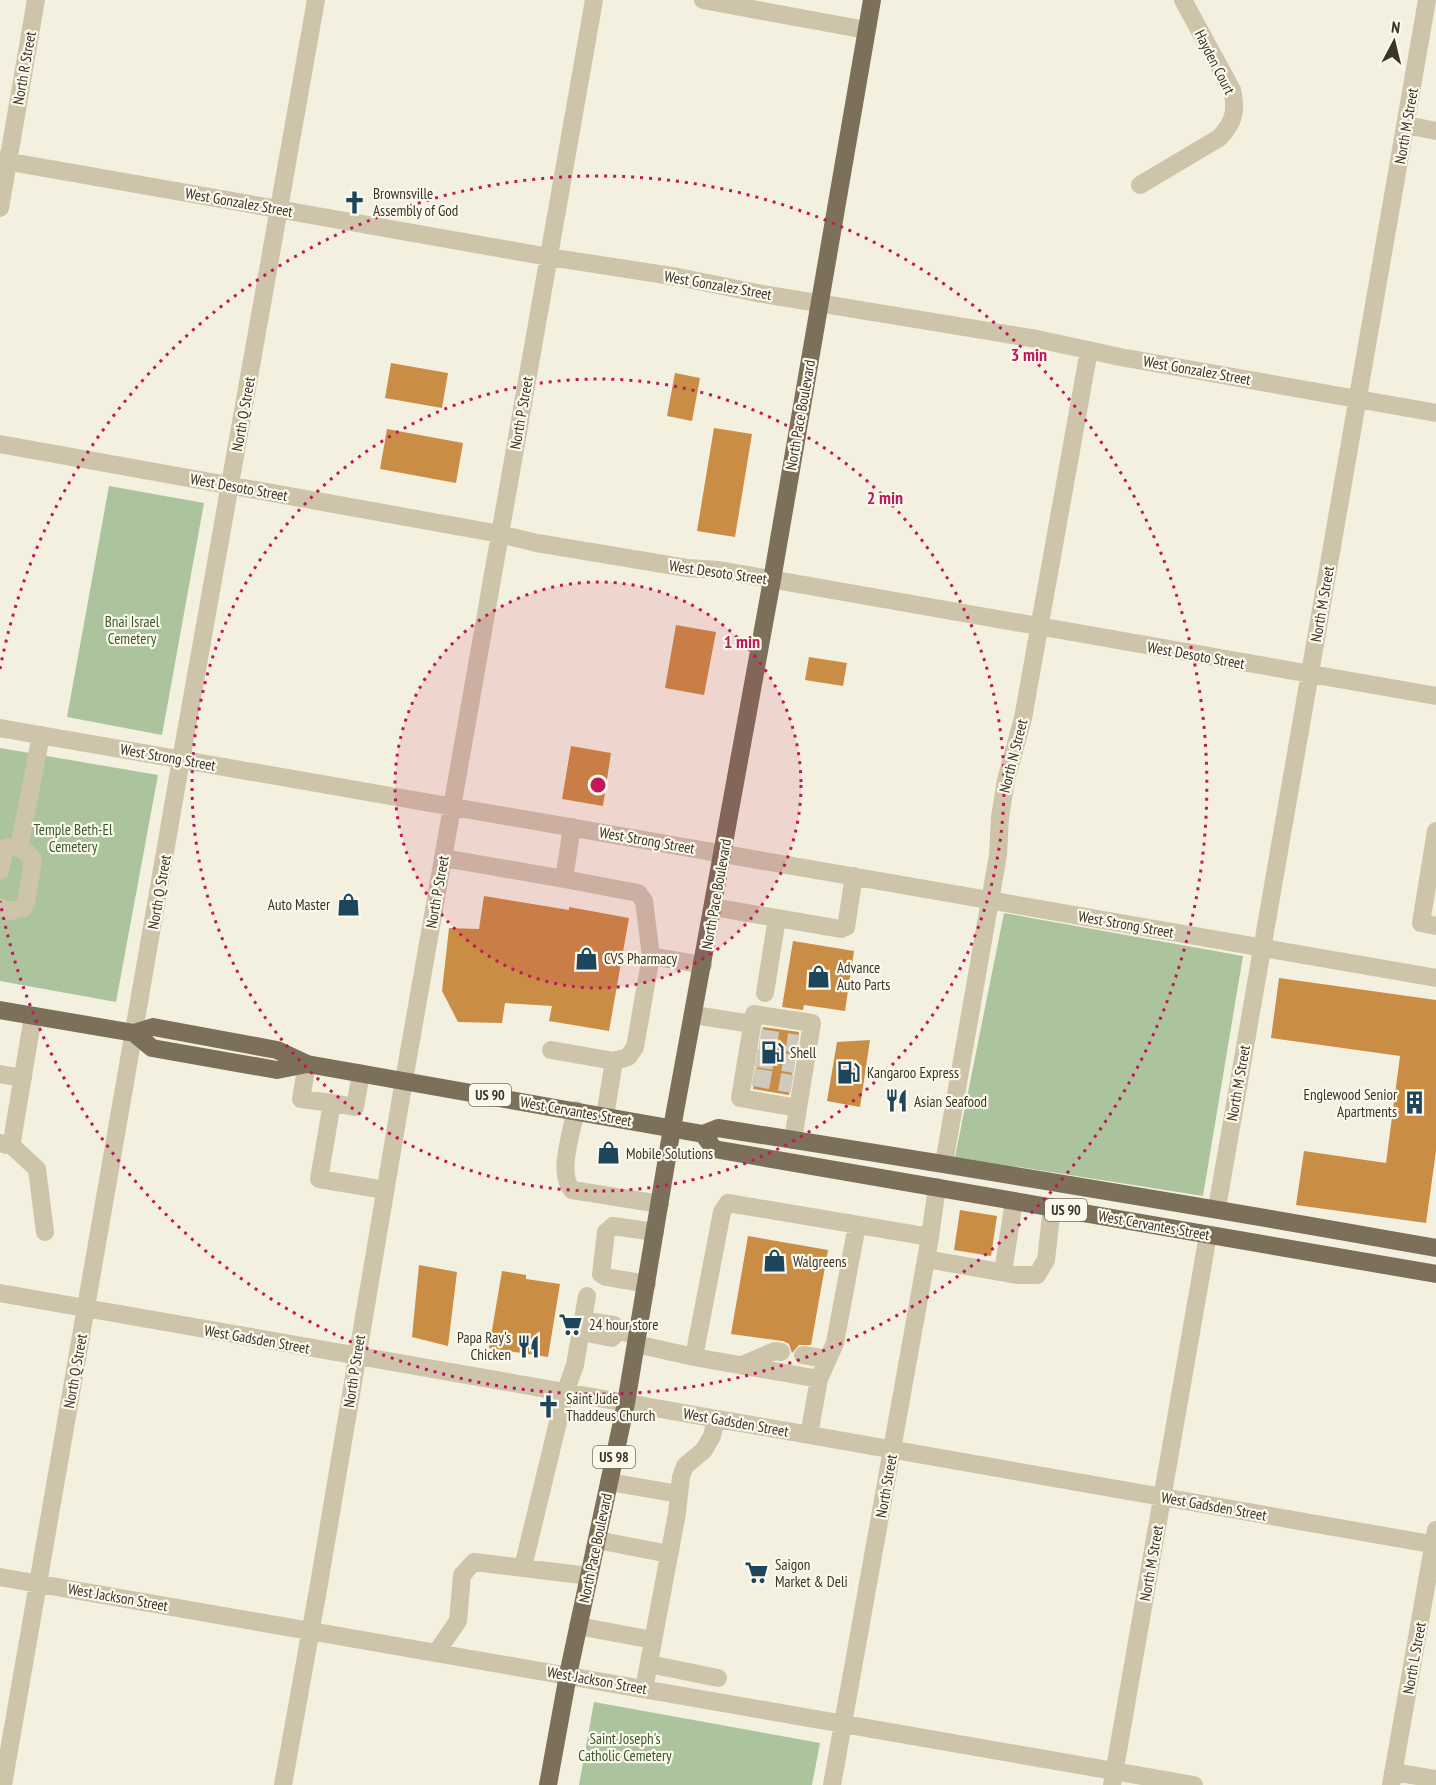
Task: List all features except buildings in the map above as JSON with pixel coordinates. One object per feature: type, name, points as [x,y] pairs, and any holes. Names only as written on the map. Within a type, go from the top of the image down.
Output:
[{"type":"main road","name":"North Pace Boulevard","points":[[548,1785],[578,1626],[626,1403],[672,1128],[772,579],[818,302],[872,0]]},
{"type":"main road","name":"West Cervantes Street","points":[[0,1010],[134,1033],[153,1027],[277,1050],[307,1064],[703,1134],[718,1128],[944,1163],[1217,1208],[1436,1248]]},
{"type":"main road","name":"West Cervantes Street","points":[[703,1134],[714,1149],[1436,1274]]},
{"type":"street","name":"North R Street","points":[[0,208],[4,161],[36,0]]},
{"type":"street","name":"North Q Street","points":[[3,1785],[316,0]]},
{"type":"street","name":"North P Street","points":[[283,1785],[404,1080],[594,0]]},
{"type":"street","points":[[703,0],[866,30]]},
{"type":"street","name":"Hayden Court","points":[[1140,185],[1219,138],[1229,128],[1235,115],[1236,103],[1232,90],[1183,0]]},
{"type":"street","name":"North M Street","points":[[1217,1208],[1427,0]]},
{"type":"street","points":[[1406,125],[1436,131]]},
{"type":"street","name":"West Gonzalez Street","points":[[4,161],[549,257],[1013,335],[1436,412]]},
{"type":"street","name":"North N Street","points":[[944,1163],[998,855],[1000,817],[1006,780],[1023,718],[1089,350]]},
{"type":"street","name":"West Desoto Street","points":[[0,444],[500,534],[537,543],[687,568],[719,570],[772,579],[1436,696]]},
{"type":"street","name":"West Strong Street","points":[[0,728],[1436,978]]},
{"type":"street","points":[[19,848],[41,735]]},
{"type":"street","points":[[564,879],[572,827]]},
{"type":"street","points":[[1436,831],[1421,923],[1436,926]]},
{"type":"street","points":[[0,871],[5,848],[19,848],[28,852],[33,860],[26,903],[23,908],[10,911],[0,907]]},
{"type":"street","points":[[444,858],[638,893],[644,901],[651,956],[635,1047],[628,1057],[614,1061],[552,1050]]},
{"type":"street","points":[[713,907],[841,929],[846,927],[855,876]]},
{"type":"street","points":[[765,993],[777,918]]},
{"type":"street","points":[[651,956],[703,965]]},
{"type":"street","points":[[694,1014],[754,1033]]},
{"type":"street","points":[[793,1140],[798,1108],[797,1084],[803,1045],[812,1023],[754,1014],[749,1076],[740,1098],[798,1108]]},
{"type":"street","points":[[5,1143],[12,1141],[33,1016]]},
{"type":"street","points":[[605,1116],[614,1061]]},
{"type":"street","points":[[307,1064],[301,1099],[356,1107],[361,1072]]},
{"type":"street","points":[[0,1074],[23,1078]]},
{"type":"street","points":[[332,1103],[319,1179],[385,1190]]},
{"type":"street","points":[[576,1110],[565,1168],[567,1184],[572,1190],[660,1204]]},
{"type":"street","points":[[5,1143],[37,1169],[45,1232]]},
{"type":"street","name":"North Street","points":[[832,1785],[937,1187]]},
{"type":"street","points":[[1003,1272],[1014,1201]]},
{"type":"street","points":[[694,1357],[722,1212],[728,1203],[930,1237]]},
{"type":"street","points":[[926,1259],[1017,1275],[1037,1275],[1046,1260],[1052,1207]]},
{"type":"street","points":[[808,1435],[819,1379],[835,1344],[857,1225]]},
{"type":"street","points":[[646,1284],[606,1277],[601,1274],[606,1232],[613,1226],[655,1232]]},
{"type":"street","name":"North M Street","points":[[1113,1778],[1208,1235]]},
{"type":"street","name":"West Gadsden Street","points":[[0,1293],[1163,1497],[1435,1540]]},
{"type":"street","points":[[523,1567],[565,1392],[585,1326],[587,1296]]},
{"type":"street","points":[[585,1326],[594,1322],[614,1325],[618,1331],[637,1339],[694,1357],[819,1379]]},
{"type":"street","points":[[742,1365],[775,1351],[781,1352]]},
{"type":"street","points":[[803,1355],[827,1359]]},
{"type":"street","points":[[645,1689],[685,1466],[704,1450],[712,1436],[716,1419]]},
{"type":"street","points":[[609,1482],[679,1494]]},
{"type":"street","points":[[597,1539],[669,1554]]},
{"type":"street","name":"North L Street","points":[[1392,1778],[1435,1540]]},
{"type":"street","points":[[436,1653],[458,1621],[462,1575],[474,1562],[589,1576]]},
{"type":"street","name":"West Jackson Street","points":[[0,1577],[843,1724],[1113,1778],[1194,1785]]},
{"type":"street","points":[[578,1626],[653,1640]]},
{"type":"street","points":[[649,1664],[718,1678]]},
{"type":"street","points":[[1392,1778],[1436,1779]]},
{"type":"green space","name":"Bnai Israel Cemetery","points":[[109,486],[204,503],[162,735],[67,717]]},
{"type":"green space","name":"Temple Beth-El Cemetery","points":[[0,748],[158,775],[116,1002],[0,981]]},
{"type":"green space","points":[[1004,913],[1243,956],[1203,1196],[955,1157]]},
{"type":"green space","name":"Saint Joseph's Catholic Cemetery","points":[[594,1702],[820,1743],[812,1785],[579,1785]]},
{"type":"tunnel","points":[[760,1038],[798,1044]]},
{"type":"tunnel","points":[[756,1058],[795,1064]]},
{"type":"tunnel","points":[[753,1077],[792,1084]]},
{"type":"place","name":"Brownsville Assembly of God","points":[[355,202]]},
{"type":"place","name":"Auto Master","points":[[348,904]]},
{"type":"place","name":"CVS Pharmacy","points":[[586,958]]},
{"type":"place","name":"Advance Auto Parts","points":[[819,976]]},
{"type":"place","name":"Shell","points":[[772,1052]]},
{"type":"place","name":"Kangaroo Express","points":[[849,1072]]},
{"type":"place","name":"Asian Seafood","points":[[896,1101]]},
{"type":"place","name":"Englewood Senior Apartments","points":[[1415,1103]]},
{"type":"place","name":"Mobile Solutions","points":[[608,1153]]},
{"type":"place","name":"Walgreens","points":[[775,1261]]},
{"type":"place","name":"24 hour store","points":[[571,1324]]},
{"type":"place","name":"Papa Ray's Chicken","points":[[529,1346]]},
{"type":"place","name":"Saint Jude Thaddeus Church","points":[[548,1407]]},
{"type":"place","name":"Saigon Market & Deli","points":[[757,1573]]}]
